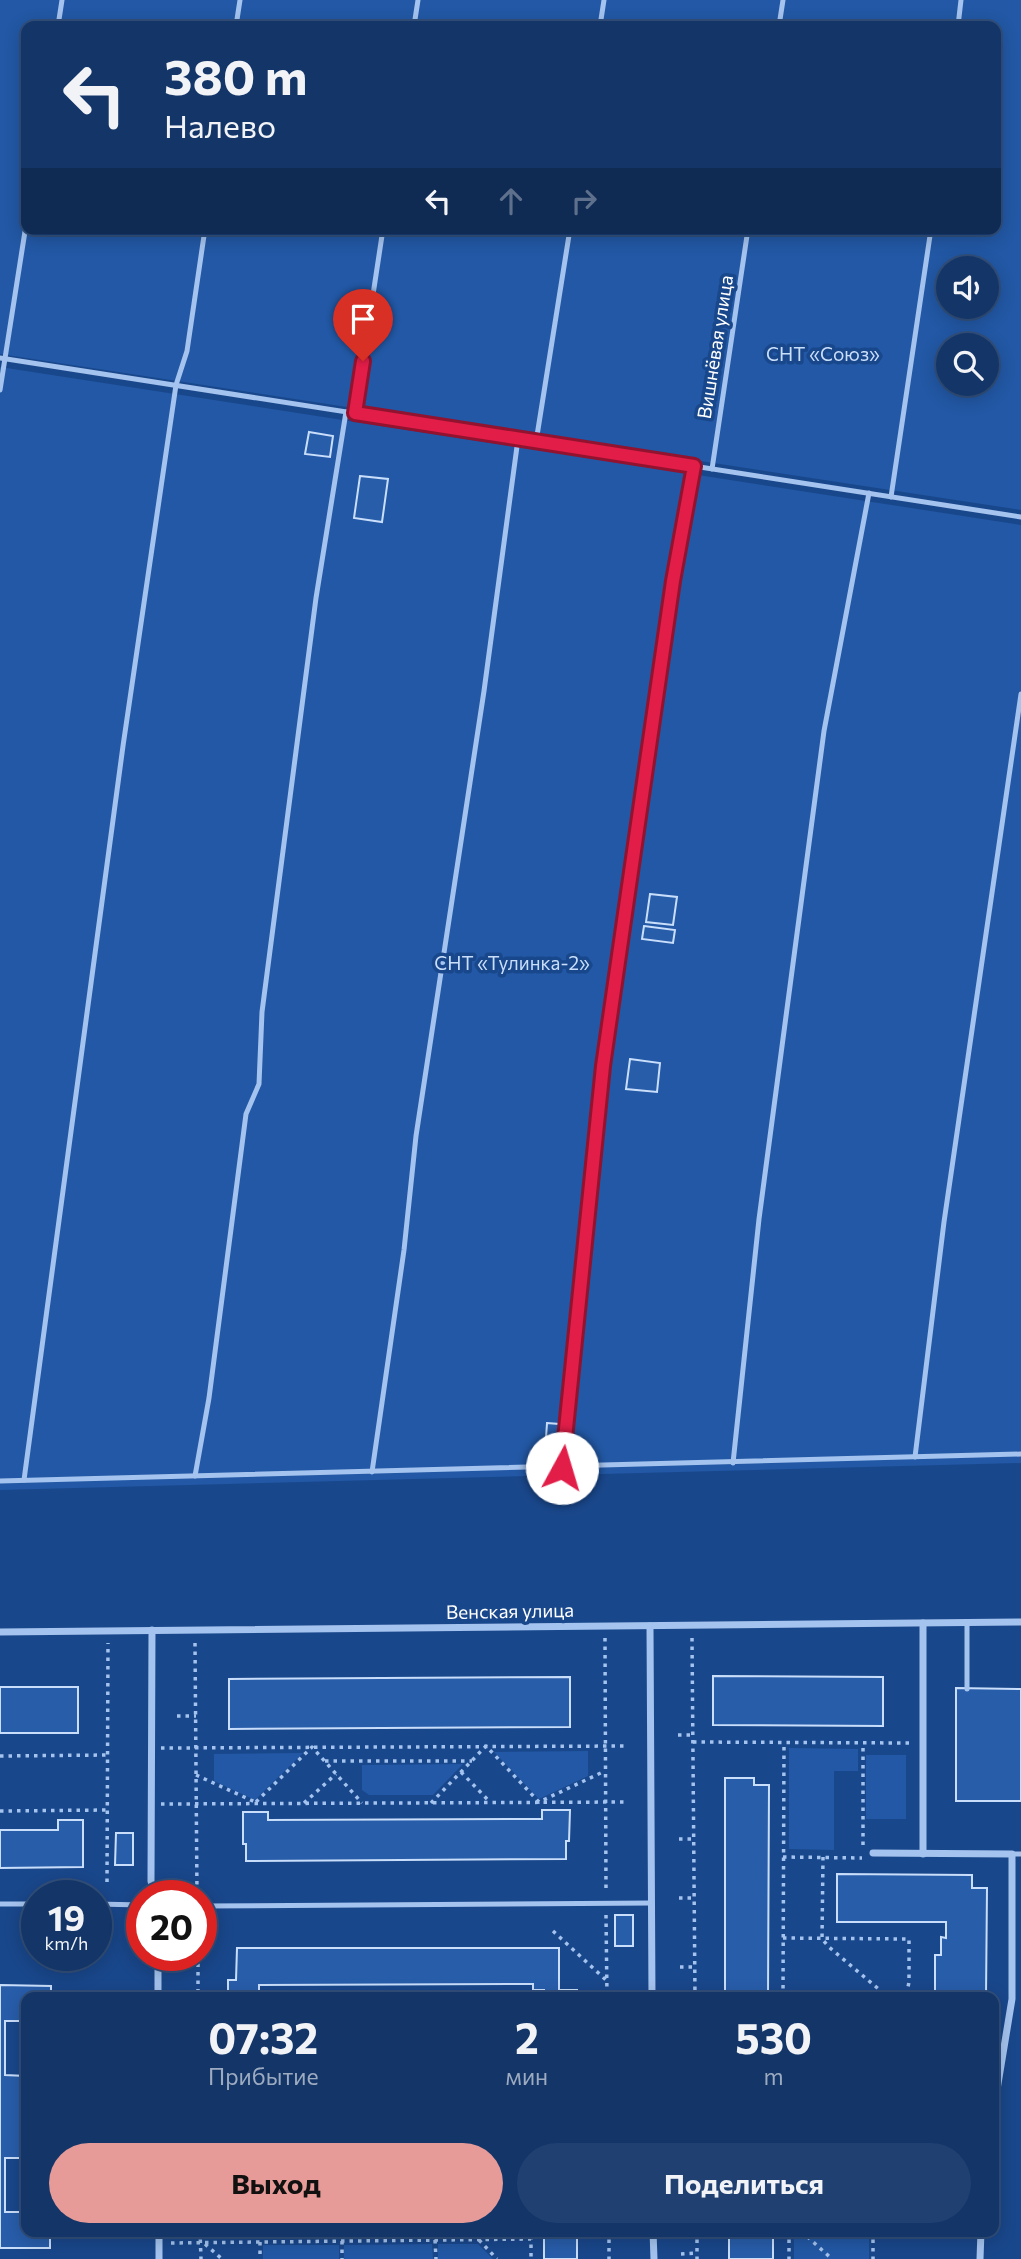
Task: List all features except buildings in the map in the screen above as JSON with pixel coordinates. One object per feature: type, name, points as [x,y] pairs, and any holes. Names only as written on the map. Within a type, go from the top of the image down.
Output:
[{"type":"street","name":"Венская улица","points":[[0,1632],[1021,1622]]},
{"type":"street","points":[[923,1623],[923,1854]]},
{"type":"street","points":[[650,1626],[652,1992]]},
{"type":"street","points":[[151,1880],[152,1630]]},
{"type":"street","points":[[873,1853],[1017,1854],[1012,1999],[999,2078]]},
{"type":"street","points":[[158,1971],[158,1992]]},
{"type":"street","points":[[159,2237],[159,2259]]},
{"type":"street","points":[[653,2237],[653,2259]]},
{"type":"street","points":[[980,2259],[981,2237]]},
{"type":"lane","points":[[59,21],[62,0]]},
{"type":"lane","points":[[237,21],[240,0]]},
{"type":"lane","points":[[415,21],[418,0]]},
{"type":"lane","points":[[601,21],[604,0]]},
{"type":"lane","points":[[780,21],[783,0]]},
{"type":"lane","points":[[959,21],[961,0]]},
{"type":"lane","points":[[0,390],[2,358],[24,235]]},
{"type":"lane","points":[[24,1480],[123,746],[176,386],[187,351],[204,235]]},
{"type":"lane","points":[[355,413],[382,235]]},
{"type":"lane","points":[[537,442],[569,235]]},
{"type":"lane","name":"Вишнёвая улица","points":[[712,469],[747,235]]},
{"type":"lane","points":[[891,497],[930,235]]},
{"type":"lane","points":[[2,358],[1021,517]]},
{"type":"lane","points":[[195,1476],[209,1398],[246,1114],[259,1084],[265,985],[316,598],[346,412]]},
{"type":"lane","points":[[372,1472],[404,1250],[420,1110],[484,691],[518,439]]},
{"type":"lane","points":[[562,1468],[603,1066],[673,581],[694,466]]},
{"type":"lane","points":[[733,1462],[760,1220],[824,732],[869,493]]},
{"type":"lane","points":[[915,1457],[944,1223],[1021,694]]},
{"type":"lane","points":[[0,1481],[1021,1454]]},
{"type":"lane","points":[[967,1622],[967,1689]]},
{"type":"lane","points":[[217,1906],[652,1903]]},
{"type":"lane","points":[[0,1904],[21,1904]]},
{"type":"path","points":[[692,1625],[695,1992]]},
{"type":"path","points":[[604,1626],[607,1992]]},
{"type":"path","points":[[195,1630],[197,1880]]},
{"type":"path","points":[[107,1880],[108,1631]]},
{"type":"path","points":[[177,1716],[196,1716]]},
{"type":"path","points":[[678,1735],[693,1735]]},
{"type":"path","points":[[693,1742],[923,1743]]},
{"type":"path","points":[[783,1992],[784,1743]]},
{"type":"path","points":[[783,1857],[863,1858],[863,1743]]},
{"type":"path","points":[[152,1748],[625,1745]]},
{"type":"path","points":[[431,1803],[486,1746]]},
{"type":"path","points":[[486,1746],[539,1802]]},
{"type":"path","points":[[312,1747],[363,1803]]},
{"type":"path","points":[[255,1803],[312,1747]]},
{"type":"path","points":[[0,1756],[107,1755]]},
{"type":"path","points":[[325,1761],[472,1760]]},
{"type":"path","points":[[539,1802],[606,1771]]},
{"type":"path","points":[[461,1772],[490,1802]]},
{"type":"path","points":[[304,1804],[336,1774]]},
{"type":"path","points":[[196,1775],[255,1803]]},
{"type":"path","points":[[151,1804],[625,1802]]},
{"type":"path","points":[[0,1811],[107,1810]]},
{"type":"path","points":[[679,1839],[694,1839]]},
{"type":"path","points":[[823,1857],[822,1939],[882,1992]]},
{"type":"path","points":[[679,1898],[694,1898]]},
{"type":"path","points":[[553,1931],[607,1981]]},
{"type":"path","points":[[783,1938],[909,1939],[907,1992]]},
{"type":"path","points":[[680,1968],[695,1967]]},
{"type":"path","points":[[198,1971],[198,1992]]},
{"type":"path","points":[[201,2237],[201,2259]]},
{"type":"path","points":[[609,2237],[609,2259]]},
{"type":"path","points":[[681,2254],[697,2256],[697,2237]]},
{"type":"path","points":[[789,2237],[789,2259]]},
{"type":"path","points":[[808,2237],[832,2259]]},
{"type":"path","points":[[873,2237],[873,2259]]},
{"type":"path","points":[[159,2243],[531,2239],[531,2259]]},
{"type":"path","points":[[435,2240],[436,2259]]},
{"type":"path","points":[[478,2240],[497,2259]]},
{"type":"path","points":[[342,2241],[342,2259]]},
{"type":"path","points":[[202,2242],[222,2259]]},
{"type":"path","points":[[260,2242],[260,2259]]},
{"type":"green space","name":"СНТ «Союз»","points":[[0,0],[1021,0],[1021,510],[0,354]]},
{"type":"green space","name":"СНТ «Тулинка-2»","points":[[0,367],[1021,525],[1021,1463],[0,1490]]},
{"type":"green space","points":[[789,1748],[858,1749],[858,1771],[834,1771],[834,1850],[789,1849]]},
{"type":"green space","points":[[588,1751],[588,1776],[539,1799],[494,1752]]},
{"type":"green space","points":[[303,1753],[255,1800],[214,1781],[214,1754]]},
{"type":"green space","points":[[866,1755],[906,1755],[906,1819],[866,1819]]},
{"type":"green space","points":[[463,1764],[433,1795],[369,1795],[362,1790],[362,1765]]},
{"type":"green space","points":[[794,2237],[869,2237],[869,2259],[794,2259]]},
{"type":"green space","points":[[432,2244],[433,2259],[344,2259],[344,2245]]},
{"type":"green space","points":[[438,2244],[478,2244],[493,2259],[438,2259]]},
{"type":"green space","points":[[263,2245],[339,2245],[339,2259],[263,2259]]},
{"type":"route","points":[[363,361],[355,413],[694,466],[673,581],[603,1066],[562,1468]]}]
